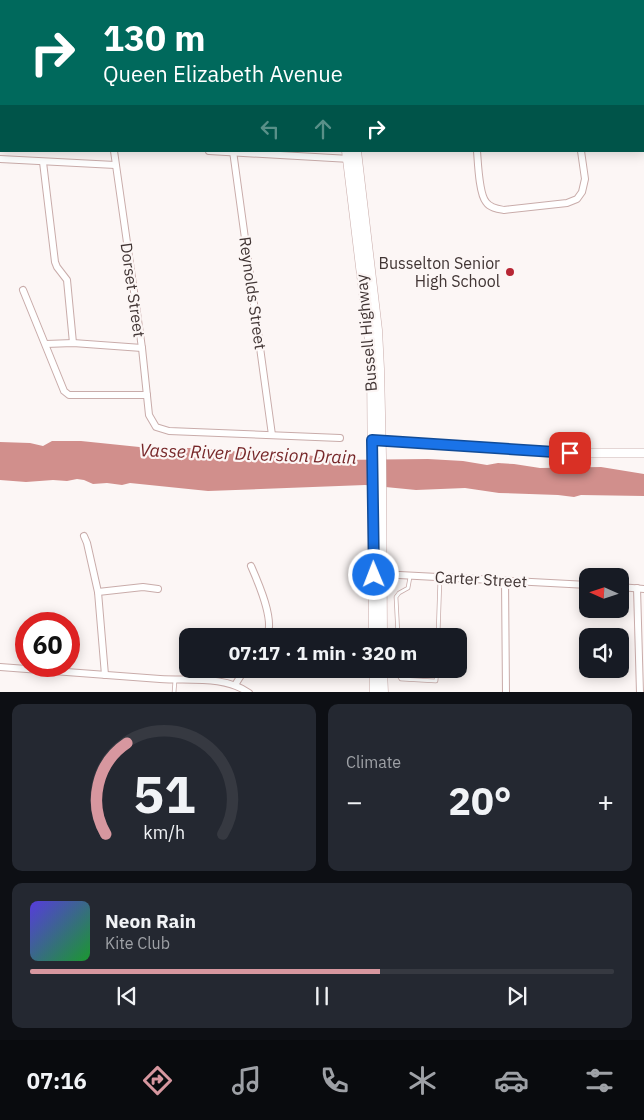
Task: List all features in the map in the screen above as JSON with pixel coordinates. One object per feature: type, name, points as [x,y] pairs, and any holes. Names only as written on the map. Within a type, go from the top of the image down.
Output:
[{"type":"main road","name":"Bussell Highway","points":[[352,155],[377,330],[379,369],[376,440],[377,574],[374,628]]},
{"type":"main road","name":"Bussell Highway","points":[[377,574],[381,628]]},
{"type":"main road","points":[[375,692],[378,678]]},
{"type":"main road","points":[[381,678],[383,692]]},
{"type":"street","name":"Dorset Street","points":[[114,152],[142,348],[149,415],[156,427],[169,431],[272,435]]},
{"type":"street","points":[[233,152],[352,155]]},
{"type":"street","name":"Reynolds Street","points":[[233,152],[272,435]]},
{"type":"street","points":[[477,152],[482,190],[486,202],[495,208],[504,210],[567,203],[577,199],[582,192],[585,179],[581,152]]},
{"type":"street","points":[[0,159],[115,165]]},
{"type":"street","points":[[43,162],[55,262],[67,280],[73,343]]},
{"type":"street","points":[[24,290],[64,391],[69,395],[147,395]]},
{"type":"street","points":[[46,344],[73,343],[142,348]]},
{"type":"street","points":[[272,435],[340,438]]},
{"type":"street","points":[[376,440],[570,453],[644,453]]},
{"type":"street","points":[[84,536],[98,592],[105,675]]},
{"type":"street","points":[[251,566],[269,618],[270,628]]},
{"type":"street","name":"Carter Street","points":[[377,574],[579,584]]},
{"type":"street","points":[[504,580],[506,692]]},
{"type":"street","points":[[98,592],[143,587],[158,589]]},
{"type":"street","points":[[640,589],[640,692]]},
{"type":"street","points":[[0,667],[175,680],[216,681],[235,685],[249,692]]},
{"type":"street","points":[[235,685],[239,678]]},
{"type":"lane","points":[[398,628],[396,597],[408,588],[410,576]]},
{"type":"lane","points":[[438,628],[440,577]]},
{"type":"lane","points":[[400,678],[436,681],[436,678]]},
{"type":"lane","points":[[174,692],[175,680]]},
{"type":"water","name":"Vasse River Diversion Drain","points":[[52,441],[81,441],[149,448],[289,452],[337,460],[428,459],[463,461],[487,465],[498,463],[514,464],[540,468],[601,467],[644,474],[644,496],[581,495],[574,497],[499,493],[465,488],[416,490],[365,485],[208,491],[130,483],[122,485],[93,484],[77,479],[26,482],[0,480],[0,442],[30,443],[43,446]]},
{"type":"place","name":"Busselton Senior High School","points":[[510,272]]},
{"type":"route","points":[[374,575],[372,440],[570,453]]}]
